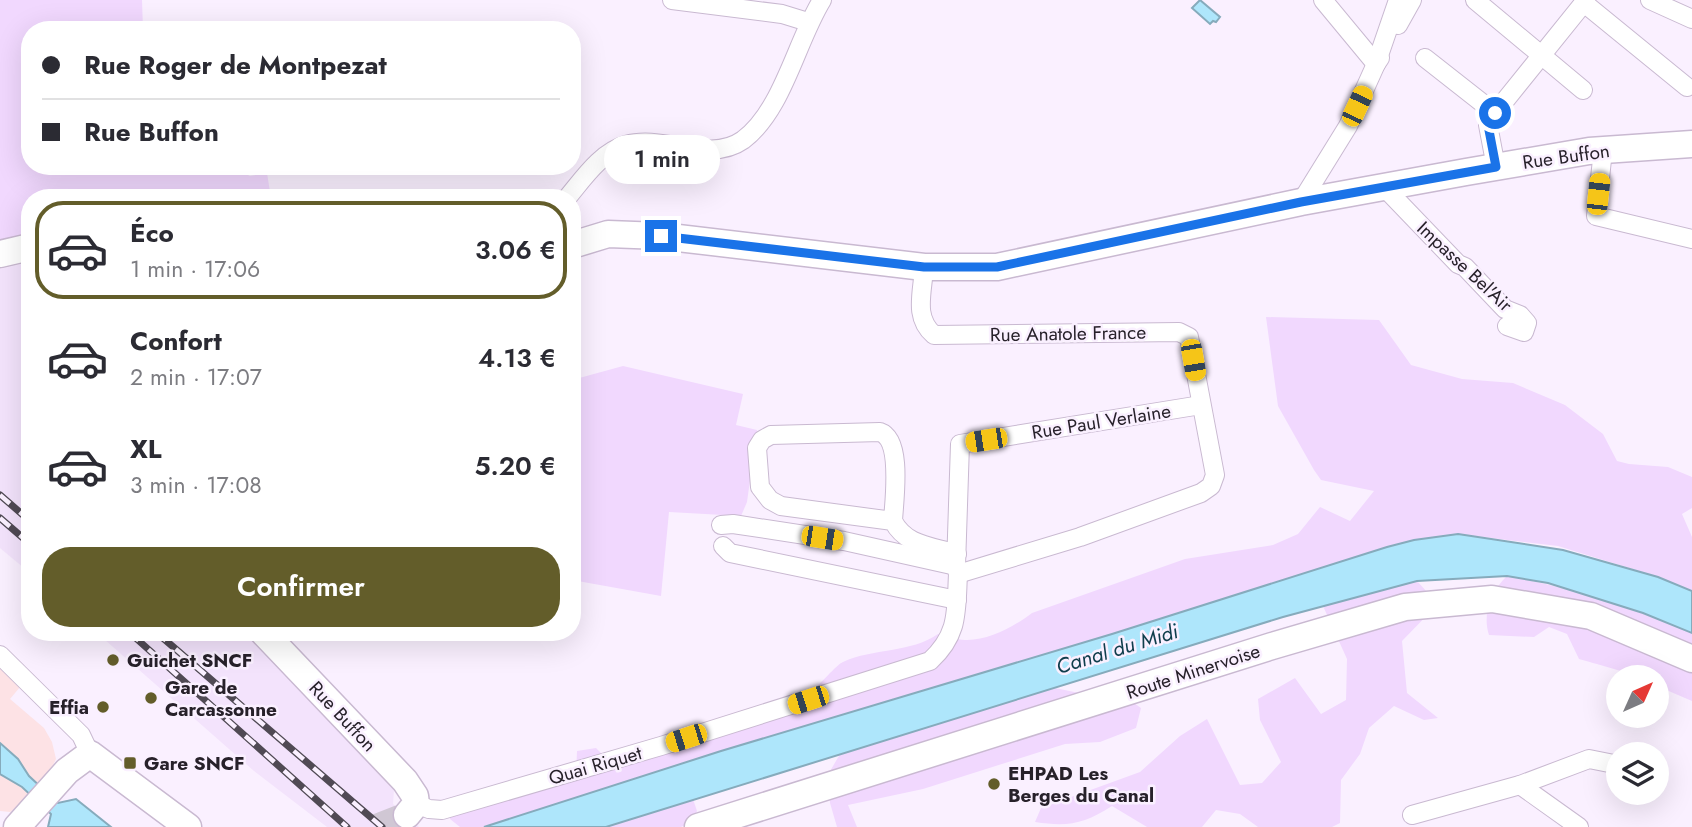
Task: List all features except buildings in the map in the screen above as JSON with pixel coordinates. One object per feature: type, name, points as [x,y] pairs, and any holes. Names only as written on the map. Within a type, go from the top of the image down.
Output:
[{"type":"street","points":[[672,0],[782,14],[808,22]]},
{"type":"street","points":[[574,189],[592,168],[625,145],[645,142],[720,150],[742,141],[763,120],[778,94],[808,22],[822,0]]},
{"type":"street","points":[[1322,0],[1376,64]]},
{"type":"street","points":[[1301,202],[1348,127],[1376,64],[1398,0]]},
{"type":"street","points":[[1376,64],[1412,0]]},
{"type":"street","points":[[1475,0],[1583,90]]},
{"type":"street","points":[[1650,0],[1692,19]]},
{"type":"street","points":[[1496,167],[1488,125],[1585,2],[1687,87]]},
{"type":"street","points":[[1425,58],[1495,113]]},
{"type":"street","name":"Rue Buffon","points":[[581,243],[608,234],[661,236],[924,267],[997,267],[1301,202],[1496,167],[1603,150],[1692,144]]},
{"type":"street","points":[[1603,150],[1596,216],[1692,239]]},
{"type":"street","name":"Impasse Bel'Air","points":[[1384,187],[1505,309],[1520,315],[1527,323],[1524,332],[1507,326]]},
{"type":"street","points":[[0,254],[21,249]]},
{"type":"street","name":"Rue Anatole France","points":[[924,267],[920,317],[925,327],[934,335],[1179,332],[1189,337],[1215,475],[1211,486],[1200,493],[1080,537],[957,565]]},
{"type":"street","name":"Rue Paul Verlaine","points":[[957,565],[960,444],[1201,405]]},
{"type":"street","points":[[893,521],[781,506],[769,500],[760,487],[757,448],[762,440],[771,435],[887,434],[894,445],[893,521],[898,532],[957,565]]},
{"type":"street","points":[[721,525],[733,524],[844,541],[957,565]]},
{"type":"street","points":[[723,546],[730,553],[957,600],[957,565]]},
{"type":"street","name":"Route Minervoise","points":[[713,825],[1259,650],[1405,607],[1492,599],[1591,616],[1692,659]]},
{"type":"street","name":"Quai Riquet","points":[[411,810],[442,810],[661,746],[930,662],[943,649],[955,628],[957,600]]},
{"type":"street","name":"Rue Buffon","points":[[272,641],[405,781],[415,796],[411,810]]},
{"type":"street","points":[[0,655],[81,735],[90,754],[188,827]]},
{"type":"street","points":[[20,824],[67,771],[90,754]]},
{"type":"street","points":[[1412,815],[1520,785],[1589,759],[1606,762]]},
{"type":"street","points":[[1520,785],[1579,827]]},
{"type":"shaded area","points":[[0,0],[142,0],[143,21],[21,21],[21,175],[267,175],[270,189],[21,189],[21,241],[0,246]]},
{"type":"shaded area","points":[[21,264],[21,566],[0,548],[0,269]]},
{"type":"shaded area","points":[[1266,317],[1379,320],[1411,365],[1462,379],[1513,383],[1565,405],[1603,434],[1617,461],[1668,467],[1692,477],[1692,508],[1682,514],[1692,537],[1692,591],[1658,577],[1558,546],[1458,534],[1414,540],[726,750],[484,827],[460,827],[450,819],[449,812],[576,775],[577,751],[596,748],[606,758],[811,691],[840,664],[867,654],[904,648],[938,634],[962,640],[983,638],[1009,628],[1032,613],[1185,559],[1273,545],[1298,534],[1320,507],[1350,521],[1374,491],[1321,480],[1314,470],[1278,406]]},
{"type":"shaded area","points":[[623,366],[743,394],[736,425],[757,430],[747,502],[741,516],[669,512],[661,596],[581,582],[581,378]]},
{"type":"shaded area","points":[[1507,576],[1554,586],[1601,599],[1692,633],[1692,701],[1670,692],[1670,665],[1606,667],[1579,659],[1567,634],[1549,627],[1534,637],[1489,635],[1487,611],[1496,589]]},
{"type":"shaded area","points":[[1417,581],[1438,604],[1402,641],[1407,693],[1438,718],[1424,720],[1394,706],[1369,728],[1360,754],[1341,780],[1340,823],[1332,827],[1258,827],[1240,814],[1216,810],[1202,827],[1147,827],[1112,806],[1075,823],[1035,822],[1041,808],[1140,772],[1180,736],[1207,719],[1240,785],[1262,783],[1281,762],[1260,720],[1258,699],[1295,678],[1321,714],[1346,700],[1347,659],[1323,606]]},
{"type":"shaded area","points":[[106,641],[264,641],[394,790],[393,804],[419,827],[327,827],[254,771]]},
{"type":"shaded area","points":[[0,668],[20,687],[10,699],[44,728],[52,742],[56,759],[46,780],[29,800],[10,812],[0,811],[0,774],[22,787],[29,776],[18,759],[0,743]]},
{"type":"shaded area","points":[[1055,688],[1079,693],[1117,691],[1141,708],[1136,728],[1100,742],[1065,744],[923,789],[848,805],[857,827],[837,827],[830,803],[829,773],[840,754]]},
{"type":"shaded area","points":[[693,799],[697,811],[692,822],[681,827],[606,827]]},
{"type":"water","points":[[1200,0],[1220,17],[1216,22],[1210,24],[1192,8]]},
{"type":"water","name":"Canal du Midi","points":[[1458,534],[1563,550],[1658,577],[1692,591],[1692,633],[1643,613],[1548,583],[1507,576],[1417,581],[1283,617],[606,827],[484,827],[721,751],[1112,634],[1387,547]]},
{"type":"water","points":[[0,743],[58,803],[76,799],[111,827],[48,827],[51,814],[22,787],[0,774]]},
{"type":"tunnel","points":[[376,827],[407,815]]},
{"type":"railway","points":[[0,495],[21,513]]},
{"type":"railway","points":[[0,518],[21,536]]},
{"type":"railway","points":[[139,641],[347,827]]},
{"type":"railway","points":[[166,641],[382,827]]},
{"type":"place","name":"Guichet SNCF","points":[[113,660]]},
{"type":"place","name":"Gare de Carcassonne","points":[[151,698]]},
{"type":"place","name":"Effia","points":[[103,707]]},
{"type":"place","name":"Gare SNCF","points":[[130,763]]},
{"type":"place","name":"EHPAD Les Berges du Canal","points":[[994,784]]},
{"type":"route","points":[[661,236],[924,267],[997,267],[1301,202],[1496,167],[1488,125],[1495,113]]}]
